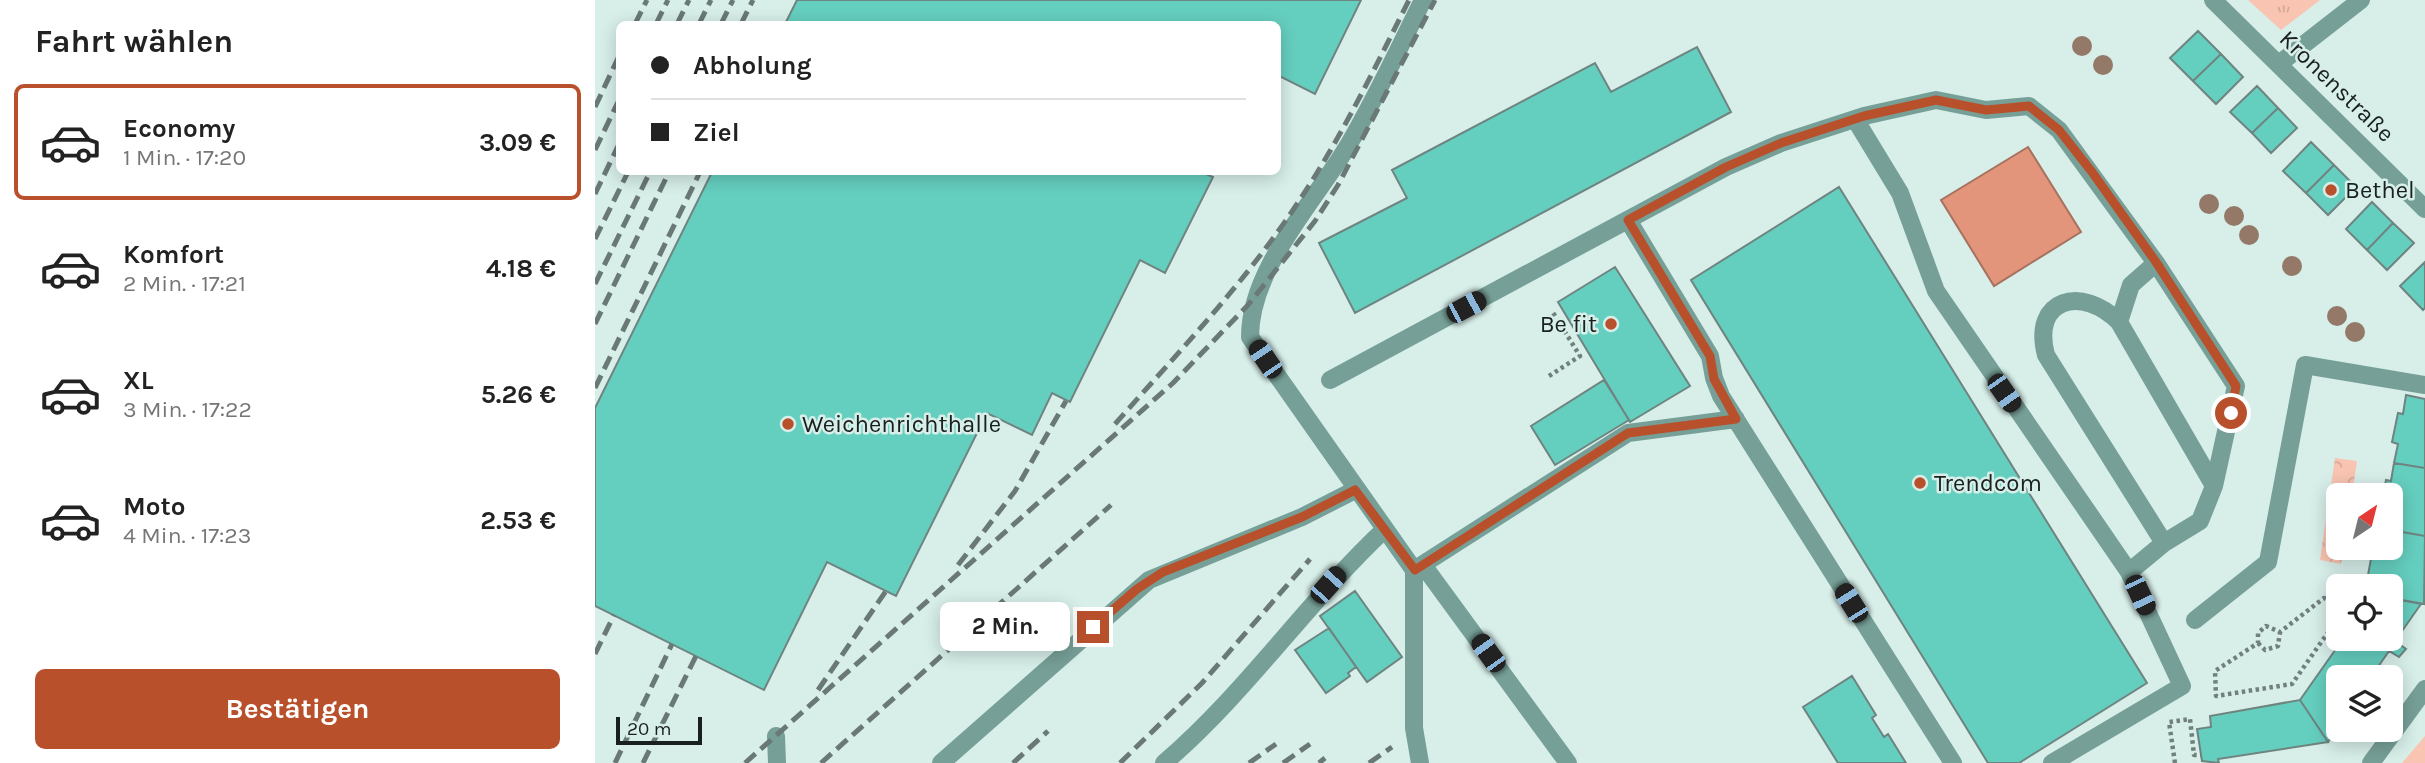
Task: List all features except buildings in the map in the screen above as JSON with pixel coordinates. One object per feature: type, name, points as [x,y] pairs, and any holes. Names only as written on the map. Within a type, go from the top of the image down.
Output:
[{"type":"street","points":[[1423,0],[1350,142],[1266,270],[1250,314],[1250,337],[1355,490],[1419,567],[1569,763]]},
{"type":"street","name":"Kronenstraße","points":[[2213,0],[2425,209]]},
{"type":"street","points":[[2280,64],[2361,0]]},
{"type":"street","points":[[1330,380],[1737,162],[1781,143],[1855,119],[1936,100],[1986,110],[2029,106],[2059,130],[2156,262],[2236,386],[2214,486],[2200,521],[2164,543],[2129,572]]},
{"type":"street","points":[[1855,119],[1901,193],[1936,291],[1957,326],[2129,572],[2182,686],[2052,763]]},
{"type":"street","points":[[1628,220],[1710,356],[1714,379],[1736,419],[1953,763]]},
{"type":"street","points":[[2119,322],[2131,285],[2156,262]]},
{"type":"street","points":[[2164,543],[2046,355],[2042,340],[2044,324],[2057,306],[2073,300],[2104,307],[2119,322],[2214,486]]},
{"type":"street","points":[[2195,620],[2268,562],[2305,365],[2425,385]]},
{"type":"street","points":[[1419,567],[1628,433],[1736,419]]},
{"type":"street","points":[[941,763],[1149,580],[1302,517],[1355,490]]},
{"type":"street","points":[[1164,763],[1214,718],[1340,571],[1385,529]]},
{"type":"street","points":[[1419,567],[1414,728],[1420,763]]},
{"type":"street","points":[[2371,763],[2425,689]]},
{"type":"street","points":[[776,736],[777,763]]},
{"type":"path","points":[[1549,376],[1580,356],[1552,311]]},
{"type":"path","points":[[2280,632],[2326,599]]},
{"type":"path","points":[[2266,626],[2280,632],[2281,640],[2278,646],[2265,650],[2258,643],[2258,633],[2266,626]]},
{"type":"path","points":[[2258,643],[2215,671],[2216,696],[2292,684],[2326,635]]},
{"type":"path","points":[[2175,763],[2169,722],[2190,719],[2195,755],[2201,755]]},
{"type":"green space","points":[[2248,0],[2320,0],[2281,30]]},
{"type":"green space","points":[[2335,458],[2357,461],[2354,483],[2331,483]]},
{"type":"green space","points":[[2326,519],[2326,560],[2342,560],[2341,564],[2320,560]]},
{"type":"green space","points":[[2425,736],[2425,763],[2402,763]]},
{"type":"shaded area","points":[[2028,147],[2081,232],[1994,286],[1941,200]]},
{"type":"railway","points":[[636,21],[647,0]]},
{"type":"railway","points":[[658,21],[668,0]]},
{"type":"railway","points":[[678,21],[689,0]]},
{"type":"railway","points":[[700,21],[711,0]]},
{"type":"railway","points":[[722,21],[733,0]]},
{"type":"railway","points":[[742,21],[753,0]]},
{"type":"railway","points":[[1115,424],[1230,293],[1293,210],[1340,134],[1409,0]]},
{"type":"railway","points":[[745,763],[1173,383],[1248,305],[1315,221],[1338,185],[1435,0]]},
{"type":"railway","points":[[595,107],[616,62]]},
{"type":"railway","points":[[595,150],[616,106]]},
{"type":"railway","points":[[595,194],[616,150]]},
{"type":"railway","points":[[595,239],[627,175]]},
{"type":"railway","points":[[595,284],[649,175]]},
{"type":"railway","points":[[595,324],[668,175]]},
{"type":"railway","points":[[595,388],[699,175]]},
{"type":"railway","points":[[958,565],[1015,491],[1066,401]]},
{"type":"railway","points":[[821,763],[1111,505]]},
{"type":"railway","points":[[1120,763],[1202,683],[1310,559]]},
{"type":"railway","points":[[818,690],[886,591]]},
{"type":"railway","points":[[595,654],[614,615]]},
{"type":"railway","points":[[615,763],[672,644]]},
{"type":"railway","points":[[643,763],[696,656]]},
{"type":"railway","points":[[1013,763],[1048,731]]},
{"type":"railway","points":[[1249,763],[1276,744]]},
{"type":"railway","points":[[1283,763],[1310,744]]},
{"type":"railway","points":[[1369,763],[1392,747]]},
{"type":"railway","points":[[1319,763],[1325,758]]},
{"type":"place","name":"Bethel","points":[[2331,190]]},
{"type":"place","name":"Be fit","points":[[1611,324]]},
{"type":"place","name":"Weichenrichthalle","points":[[788,424]]},
{"type":"place","name":"Trendcom","points":[[1920,483]]},
{"type":"route","points":[[1093,627],[1137,589],[1163,572],[1302,517],[1355,490],[1415,570],[1628,433],[1736,419],[1721,396],[1714,379],[1710,356],[1628,220],[1726,167],[1781,143],[1864,116],[1936,100],[1986,110],[2029,106],[2059,130],[2156,262],[2236,386],[2231,413]]}]
